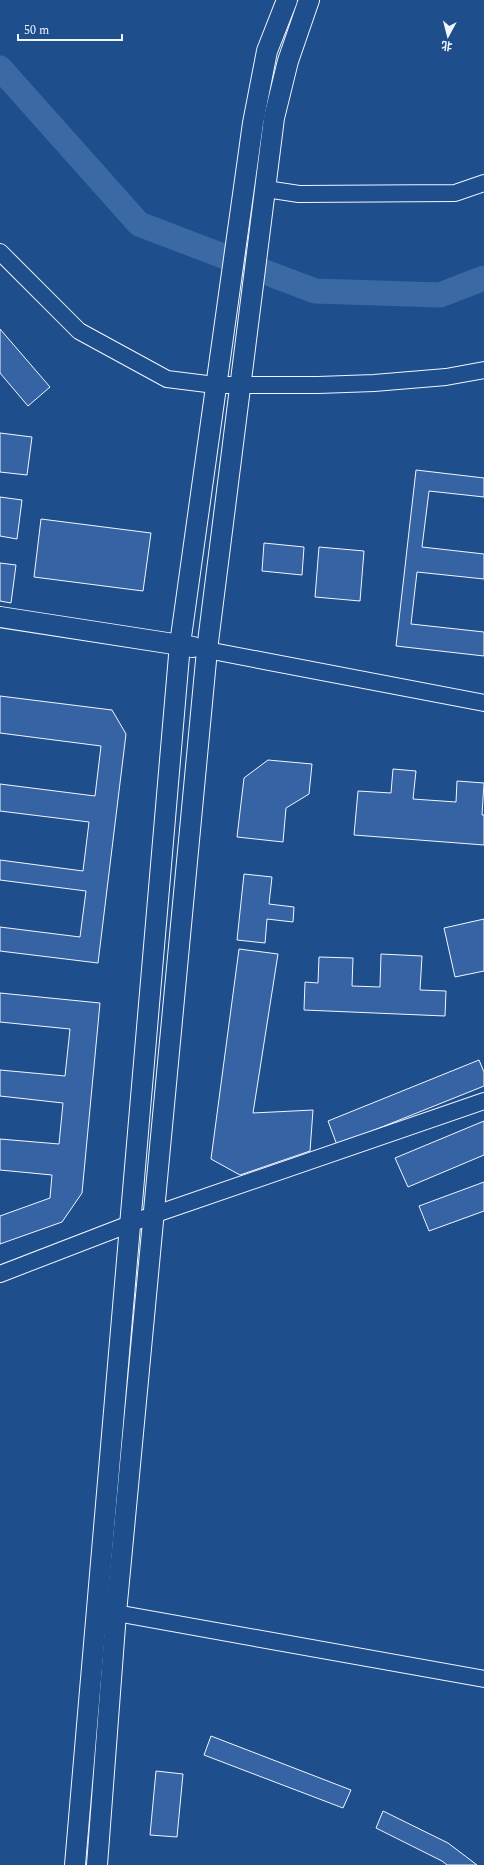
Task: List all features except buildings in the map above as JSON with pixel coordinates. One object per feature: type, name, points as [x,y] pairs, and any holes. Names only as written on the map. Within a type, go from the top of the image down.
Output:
[{"type":"main road","points":[[75,1865],[180,644],[215,385],[244,198],[253,123],[267,51],[287,0]]},
{"type":"main road","points":[[97,1865],[116,1614],[207,650],[274,118],[288,61],[309,0]]},
{"type":"main road","points":[[0,617],[180,644],[207,650]]},
{"type":"street","points":[[265,194],[455,193],[484,183]]},
{"type":"street","points":[[0,252],[79,331],[167,379],[215,385],[374,383],[446,377],[484,370]]},
{"type":"street","points":[[207,650],[484,703]]},
{"type":"street","points":[[0,1274],[153,1215],[484,1101]]},
{"type":"street","points":[[116,1614],[484,1679]]},
{"type":"waterway","points":[[0,68],[139,224],[315,291],[440,295],[484,278]]}]
